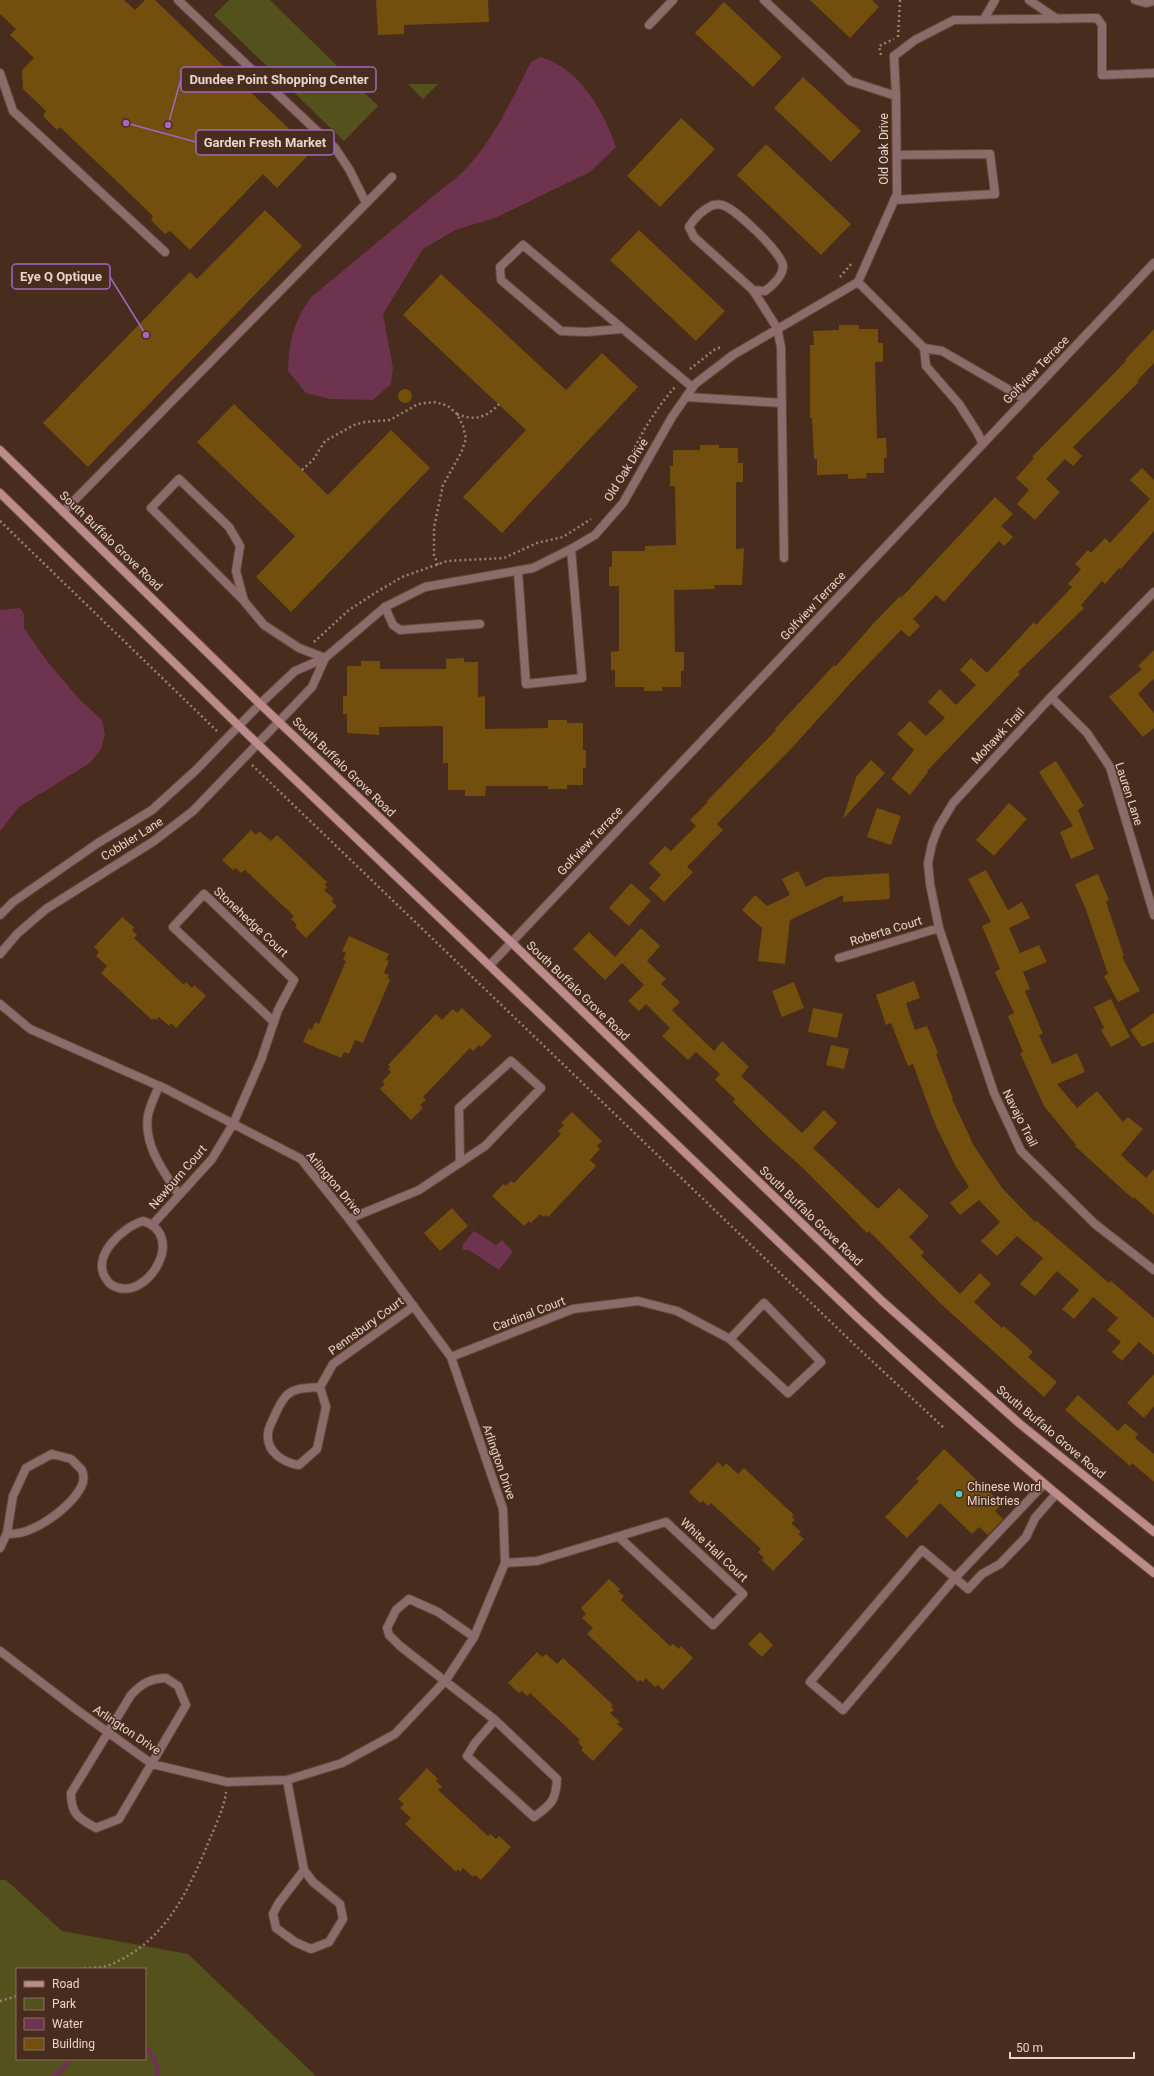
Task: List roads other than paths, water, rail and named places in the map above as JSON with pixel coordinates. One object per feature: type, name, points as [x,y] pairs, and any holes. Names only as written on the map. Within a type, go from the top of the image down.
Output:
[{"type":"main road","name":"South Buffalo Grove Road","points":[[0,450],[260,704],[511,942],[882,1301],[1020,1424],[1154,1532]]},
{"type":"main road","points":[[0,493],[239,726],[490,964],[862,1322],[943,1397],[1044,1484],[1154,1573]]},
{"type":"street","points":[[178,0],[335,148],[349,168],[366,203]]},
{"type":"street","points":[[649,25],[673,0]]},
{"type":"street","points":[[764,0],[850,81],[896,96]]},
{"type":"street","points":[[984,19],[995,0]]},
{"type":"street","points":[[1029,0],[1057,19]]},
{"type":"street","points":[[1135,0],[1146,3],[1154,1]]},
{"type":"street","points":[[984,19],[1097,18],[1102,25],[1102,75],[1154,73]]},
{"type":"street","name":"Old Oak Drive","points":[[249,716],[295,671],[325,658],[384,607],[426,588],[532,568],[571,549],[594,535],[623,503],[672,417],[692,387],[733,355],[858,282],[897,194],[894,56],[916,40],[954,20],[984,19]]},
{"type":"street","points":[[1,78],[14,111],[165,252]]},
{"type":"street","points":[[894,200],[995,194],[990,154],[897,155]]},
{"type":"street","points":[[63,512],[392,177]]},
{"type":"street","points":[[753,290],[765,291],[773,285],[783,268],[781,259],[767,241],[730,209],[722,205],[713,205],[703,210],[689,227],[694,237],[753,290],[777,328],[781,347],[784,558]]},
{"type":"street","points":[[621,329],[586,332],[561,331],[501,280],[500,267],[522,245],[692,387]]},
{"type":"street","name":"Golfview Terrace","points":[[490,964],[1154,263]]},
{"type":"street","points":[[858,282],[924,348],[942,351],[1025,399]]},
{"type":"street","points":[[924,348],[926,366],[959,404],[983,444]]},
{"type":"street","points":[[686,397],[782,403]]},
{"type":"street","points":[[244,601],[236,571],[240,546],[229,527],[180,479],[151,508],[244,601],[264,625],[305,651],[325,658]]},
{"type":"street","points":[[518,571],[526,684],[582,678],[571,549]]},
{"type":"street","name":"Mohawk Trail","points":[[939,928],[930,884],[928,863],[932,844],[938,828],[953,803],[1051,697],[1154,592]]},
{"type":"street","points":[[384,607],[393,626],[400,630],[480,624]]},
{"type":"street","name":"Old Oak Drive","points":[[268,734],[312,687],[325,658]]},
{"type":"street","name":"Lauren Lane","points":[[1051,697],[1087,733],[1110,767],[1154,915]]},
{"type":"street","name":"Cobbler Lane","points":[[0,915],[13,902],[98,843],[152,810],[196,770],[249,716]]},
{"type":"street","name":"Cobbler Lane","points":[[0,954],[18,934],[46,909],[173,828],[193,811],[268,734]]},
{"type":"street","name":"Stonehedge Court","points":[[233,1124],[261,1060],[274,1022],[278,1010],[294,980],[204,894],[173,927],[274,1022]]},
{"type":"street","name":"Roberta Court","points":[[839,958],[939,928]]},
{"type":"street","name":"Navajo Trail","points":[[939,928],[994,1093],[1021,1151],[1095,1224],[1154,1270]]},
{"type":"street","name":"Arlington Drive","points":[[0,1004],[30,1028],[159,1086],[301,1159],[349,1219],[451,1357],[503,1509],[505,1563],[474,1637],[446,1680],[395,1734],[342,1763],[288,1780],[227,1782],[152,1764],[0,1651]]},
{"type":"street","points":[[349,1219],[419,1190],[460,1163],[485,1146],[541,1088],[511,1061],[459,1108],[460,1163]]},
{"type":"street","points":[[159,1086],[148,1114],[147,1131],[151,1146],[162,1169],[179,1195]]},
{"type":"street","name":"Newburn Court","points":[[153,1224],[212,1158],[233,1124]]},
{"type":"street","name":"Newburn Court","points":[[143,1221],[153,1224],[162,1235],[164,1248],[159,1262],[145,1281],[133,1288],[118,1288],[108,1283],[101,1270],[103,1256],[110,1246],[123,1232],[135,1223],[143,1221]]},
{"type":"street","name":"Cardinal Court","points":[[451,1357],[573,1309],[638,1301],[677,1311],[730,1339],[788,1393],[821,1362],[764,1303],[730,1339]]},
{"type":"street","name":"Pennsbury Court","points":[[320,1387],[333,1364],[414,1306]]},
{"type":"street","points":[[320,1387],[326,1407],[317,1449],[299,1466],[282,1460],[268,1444],[268,1432],[277,1411],[288,1395],[300,1388],[320,1387]]},
{"type":"street","points":[[0,1548],[7,1533],[13,1496],[26,1468],[52,1454],[71,1459],[82,1470],[83,1482],[76,1494],[59,1512],[34,1529],[13,1534],[7,1533]]},
{"type":"street","points":[[1044,1484],[955,1578],[843,1710],[810,1682],[922,1550],[955,1578],[968,1589],[982,1574],[1000,1564],[1026,1538],[1035,1518],[1056,1494]]},
{"type":"street","name":"White Hall Court","points":[[505,1563],[537,1561],[666,1522],[743,1594],[713,1625],[619,1537]]},
{"type":"street","points":[[474,1637],[438,1612],[409,1599],[396,1610],[387,1628],[389,1635],[409,1653],[496,1720],[557,1779],[556,1795],[548,1807],[534,1817],[467,1756],[475,1743],[496,1720]]},
{"type":"street","points":[[166,1678],[178,1686],[186,1705],[152,1764],[119,1820],[96,1828],[80,1819],[71,1806],[71,1793],[131,1695],[141,1684],[151,1679],[166,1678]]},
{"type":"street","points":[[288,1780],[304,1870],[313,1882],[340,1904],[343,1919],[329,1942],[312,1949],[295,1942],[276,1928],[273,1914],[278,1904],[304,1870]]},
{"type":"water","points":[[541,57],[555,63],[567,71],[588,93],[605,119],[616,147],[590,172],[495,218],[455,230],[423,249],[383,314],[393,368],[391,384],[373,400],[330,399],[306,393],[288,371],[293,333],[299,317],[310,298],[458,176],[472,162],[494,131],[531,62]]},
{"type":"water","points":[[20,608],[24,614],[24,628],[47,661],[79,699],[102,720],[105,735],[101,749],[90,763],[19,807],[0,831],[0,610]]},
{"type":"water","points":[[474,1231],[496,1245],[502,1240],[513,1252],[499,1270],[469,1250],[463,1250],[463,1244]]},
{"type":"waterway","points":[[146,2049],[151,2053],[155,2060],[157,2076]]},
{"type":"waterway","points":[[53,2076],[65,2067],[68,2060]]},
{"type":"place","name":"Garden Fresh Market","points":[[126,123]]},
{"type":"place","name":"Dundee Point Shopping Center","points":[[168,125]]},
{"type":"place","name":"Eye Q Optique","points":[[146,335]]},
{"type":"place","name":"Chinese Word Ministries","points":[[959,1494]]}]
